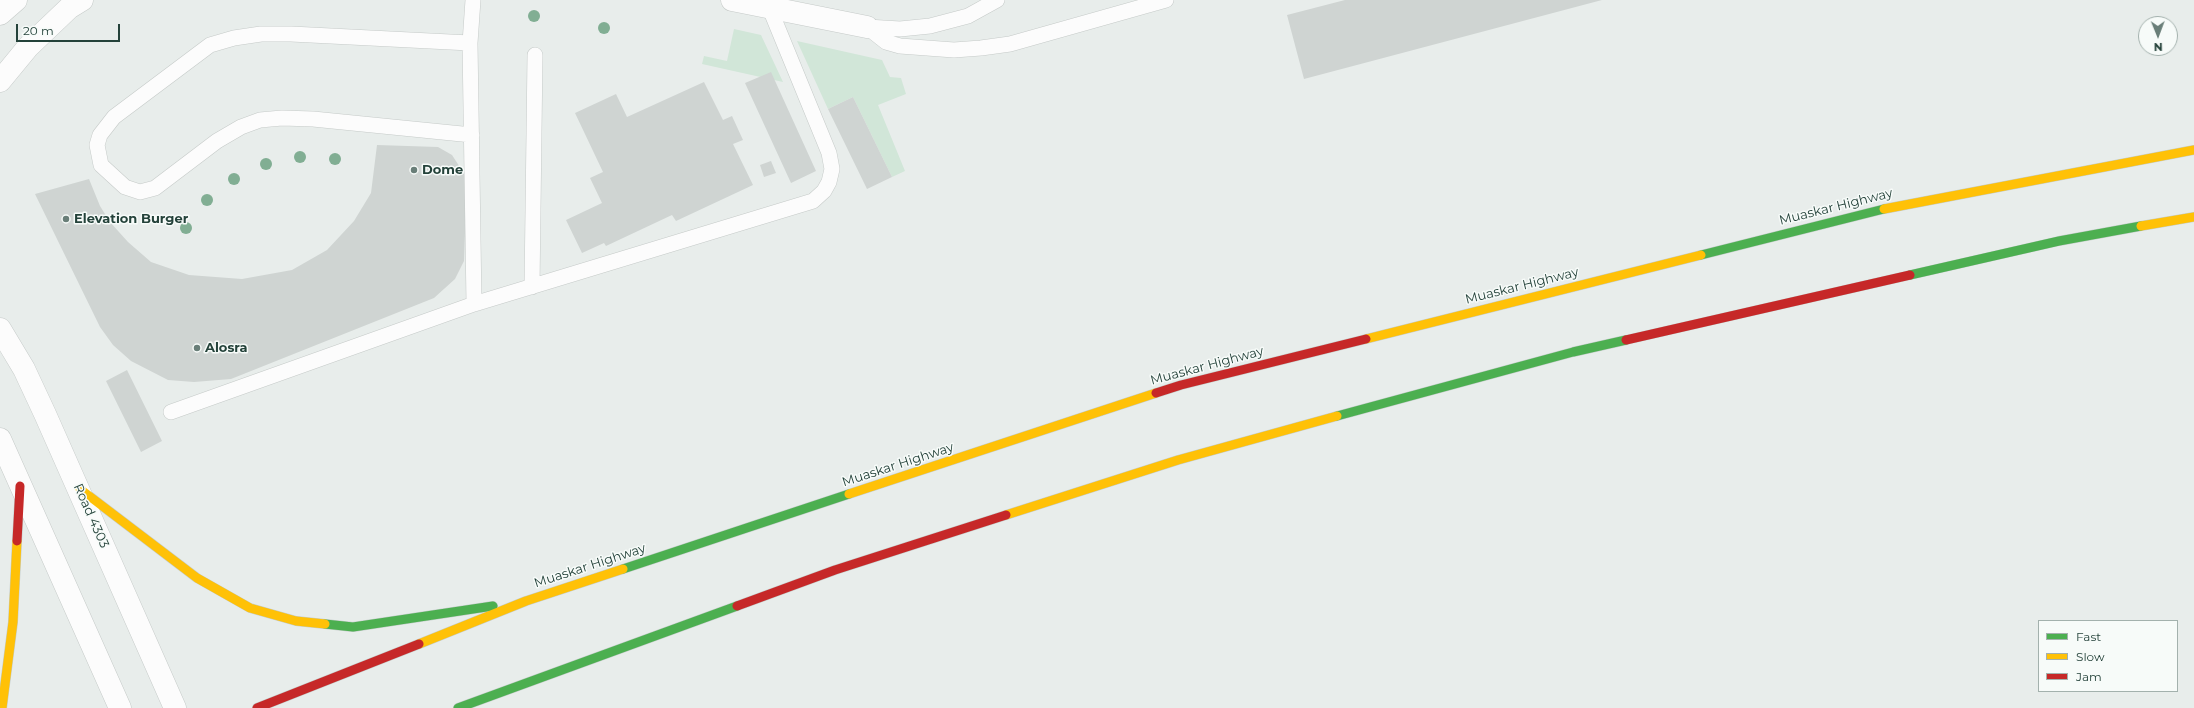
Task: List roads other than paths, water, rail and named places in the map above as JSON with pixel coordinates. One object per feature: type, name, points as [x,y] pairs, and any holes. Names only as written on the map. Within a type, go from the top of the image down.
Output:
[{"type":"main road","name":"Muaskar Highway","points":[[257,708],[526,601],[1181,385],[1907,203],[2194,150]]},
{"type":"main road","points":[[458,708],[835,570],[1186,458],[1573,352],[2058,241],[2194,216]]},
{"type":"main road","points":[[2,708],[13,622],[20,486]]},
{"type":"main road","points":[[80,489],[197,578],[250,608],[296,622],[353,627],[411,617],[526,601]]},
{"type":"main road","points":[[483,708],[507,689]]},
{"type":"street","points":[[0,14],[16,0]]},
{"type":"street","points":[[0,80],[28,47],[69,8],[82,0]]},
{"type":"street","points":[[732,0],[770,9],[867,27]]},
{"type":"street","name":"Road 4303","points":[[1,328],[24,369],[80,489],[175,708]]},
{"type":"street","points":[[0,439],[120,708]]},
{"type":"lane","points":[[473,0],[470,43],[474,304]]},
{"type":"lane","points":[[867,27],[900,29],[930,26],[968,16],[997,0]]},
{"type":"lane","points":[[867,27],[886,42],[900,46],[954,50],[981,48],[1010,44],[1166,0]]},
{"type":"lane","points":[[170,412],[474,304],[812,201],[824,191],[829,182],[832,169],[829,153],[770,9]]},
{"type":"lane","points":[[470,43],[355,36],[283,34],[261,34],[234,38],[210,46],[114,117],[100,135],[98,146],[102,165],[125,187],[140,192],[155,188],[216,141],[260,120],[282,118],[313,119],[472,135]]},
{"type":"lane","points":[[532,287],[535,55]]},
{"type":"place","name":"Dome","points":[[414,170]]},
{"type":"place","name":"Elevation Burger","points":[[66,219]]},
{"type":"place","name":"Alosra","points":[[197,348]]}]
